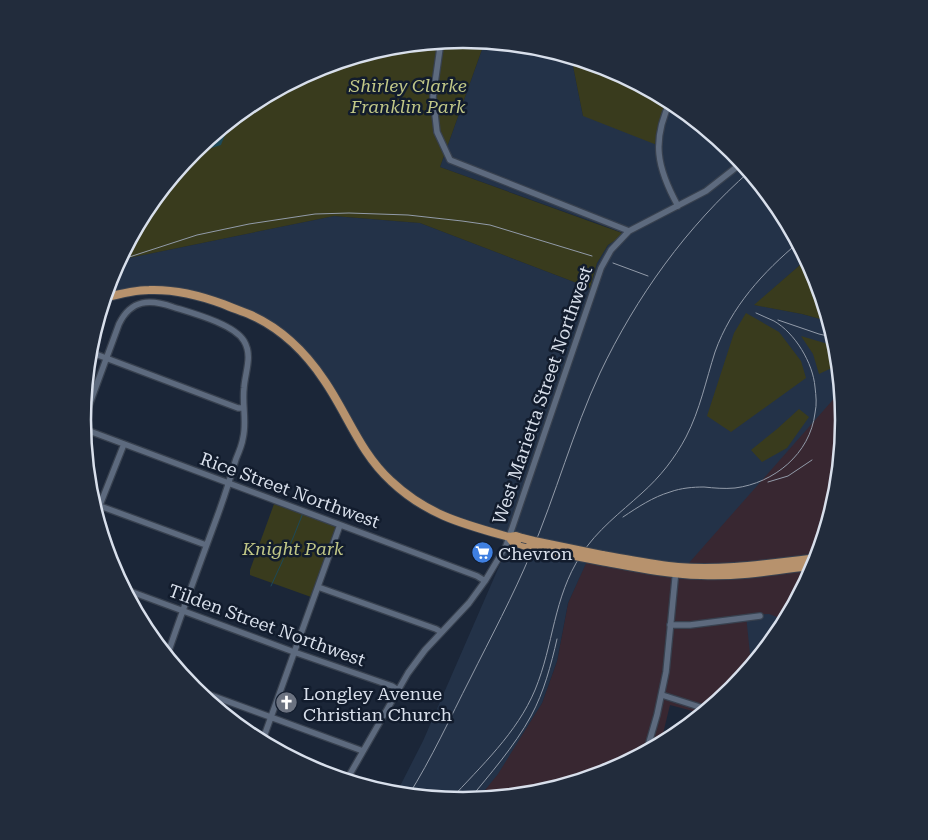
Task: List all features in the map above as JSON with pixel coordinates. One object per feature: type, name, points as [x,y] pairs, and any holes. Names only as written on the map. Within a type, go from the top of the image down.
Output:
[{"type":"main road","points":[[113,296],[126,292],[149,290],[183,292],[218,302],[268,324],[309,359],[326,382],[371,459],[389,480],[409,497],[454,521],[509,537],[516,536],[529,547],[602,558],[641,568],[676,570],[736,567],[810,559]]},
{"type":"main road","points":[[676,570],[701,575],[749,573],[807,566]]},
{"type":"street","points":[[440,48],[433,97],[437,132],[450,160],[629,231]]},
{"type":"street","points":[[667,108],[661,124],[659,139],[660,166],[678,206]]},
{"type":"street","name":"West Marietta Street Northwest","points":[[350,775],[416,660],[469,603],[498,561],[509,537],[600,268],[611,250],[629,231],[706,191],[737,167]]},
{"type":"street","points":[[92,397],[121,318],[140,303],[160,302],[214,321],[237,332],[247,348],[249,359],[244,388],[243,438],[229,483],[170,649]]},
{"type":"street","points":[[98,355],[238,408],[244,408]]},
{"type":"street","name":"Rice Street Northwest","points":[[91,432],[477,576],[485,581]]},
{"type":"street","points":[[101,501],[124,444]]},
{"type":"street","points":[[103,513],[206,545]]},
{"type":"street","points":[[265,735],[340,525]]},
{"type":"street","points":[[649,744],[658,715],[666,671],[676,570]]},
{"type":"street","points":[[318,587],[441,632]]},
{"type":"street","name":"Tilden Street Northwest","points":[[134,593],[392,686],[398,690]]},
{"type":"street","points":[[670,625],[690,625],[760,616]]},
{"type":"street","points":[[662,695],[701,707]]},
{"type":"street","points":[[215,697],[363,751]]},
{"type":"shaded area","points":[[482,48],[537,55],[573,64],[583,116],[660,103],[691,124],[710,140],[744,174],[760,193],[787,234],[802,263],[755,305],[823,320],[836,396],[681,572],[588,559],[568,603],[557,661],[542,703],[498,774],[483,792],[440,792],[400,786],[423,741],[511,539],[421,508],[378,466],[298,347],[233,305],[180,291],[114,292],[129,258],[334,216],[420,223],[590,288],[597,263],[608,245],[624,233],[440,167]]},
{"type":"shaded area","points":[[229,131],[226,134],[221,145],[209,149]]},
{"type":"shaded area","points":[[836,395],[836,444],[833,469],[824,516],[817,540],[787,606],[760,647],[744,666],[696,712],[670,705],[663,735],[629,754],[584,773],[560,780],[513,789],[483,792],[498,773],[542,703],[557,661],[568,603],[588,558]]},
{"type":"shaded area","points":[[769,614],[779,619],[750,658],[746,615]]},
{"type":"green space","name":"Shirley Clarke Franklin Park","points":[[440,48],[482,48],[440,167],[625,234],[608,245],[597,263],[590,288],[420,223],[334,216],[129,258],[154,213],[184,174],[218,140],[257,110],[299,86],[344,67],[391,55]]},
{"type":"green space","points":[[573,64],[629,86],[669,109],[657,145],[583,116]]},
{"type":"green space","points":[[802,263],[823,320],[802,314],[754,305]]},
{"type":"green space","points":[[746,313],[779,332],[801,361],[806,378],[731,432],[707,416],[734,333]]},
{"type":"green space","points":[[801,336],[828,344],[832,368],[819,374],[813,354]]},
{"type":"green space","points":[[799,409],[809,417],[787,448],[762,462],[751,450]]},
{"type":"green space","name":"Knight Park","points":[[274,504],[337,526],[311,597],[250,575],[250,570]]},
{"type":"waterway","points":[[271,586],[303,513]]},
{"type":"railway","points":[[412,789],[441,738],[517,585],[540,531],[590,395],[614,345],[647,290],[684,239],[727,192],[745,175]]},
{"type":"railway","points":[[129,257],[197,235],[249,224],[315,214],[349,213],[408,215],[490,225],[592,256]]},
{"type":"railway","points":[[458,792],[508,735],[527,706],[541,673],[559,604],[572,571],[581,555],[602,530],[649,487],[672,460],[691,427],[715,352],[730,320],[749,291],[794,247]]},
{"type":"railway","points":[[613,263],[648,276]]},
{"type":"railway","points":[[623,517],[652,499],[674,491],[696,487],[735,488],[763,480],[788,464],[806,441],[812,428],[816,406],[814,378],[811,368],[802,350],[789,333],[774,321],[756,313]]},
{"type":"railway","points":[[778,320],[827,336]]},
{"type":"railway","points":[[768,482],[788,476],[812,460]]},
{"type":"railway","points":[[475,792],[509,749],[536,707],[550,668],[557,639]]},
{"type":"place","name":"Chevron","points":[[482,553]]},
{"type":"place","name":"Longley Avenue Christian Church","points":[[287,703]]}]
